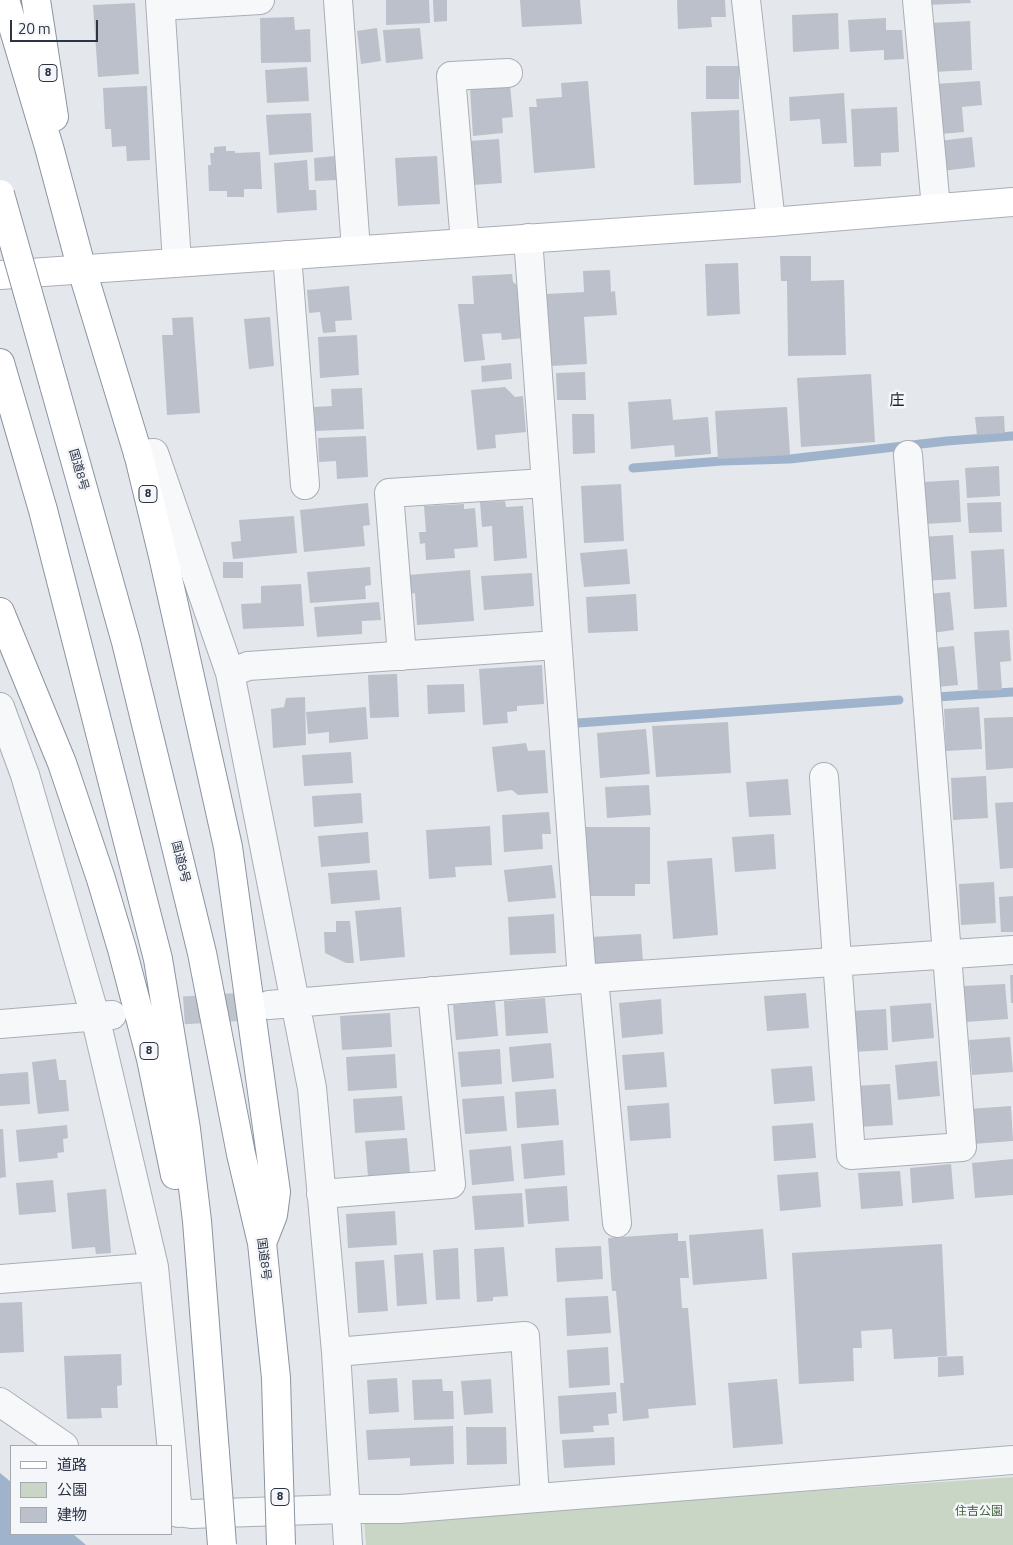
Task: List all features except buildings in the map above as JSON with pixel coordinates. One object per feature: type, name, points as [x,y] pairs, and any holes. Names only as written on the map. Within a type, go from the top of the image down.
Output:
[{"type":"main road","name":"8","points":[[5,0],[49,147],[82,270],[138,454],[163,556],[228,847],[276,1192],[273,1215],[262,1243]]},
{"type":"main road","name":"8","points":[[36,0],[55,114],[49,147]]},
{"type":"main road","name":"国道8号","points":[[0,194],[126,642],[195,925],[241,1154],[262,1243],[276,1378],[281,1545]]},
{"type":"main road","points":[[0,275],[771,222],[1013,202]]},
{"type":"main road","name":"8","points":[[0,363],[43,510],[158,959],[186,1129],[197,1221],[222,1545]]},
{"type":"main road","name":"8","points":[[0,612],[62,763],[101,879],[151,1059],[180,1195],[197,1221]]},
{"type":"street","points":[[177,262],[160,3],[260,0]]},
{"type":"street","points":[[338,0],[356,250]]},
{"type":"street","points":[[746,0],[771,222]]},
{"type":"street","points":[[917,0],[936,208]]},
{"type":"street","points":[[465,243],[451,76],[508,73]]},
{"type":"street","points":[[528,238],[557,645],[588,978],[617,1223]]},
{"type":"street","points":[[287,255],[305,485]]},
{"type":"street","points":[[138,454],[154,453],[230,673],[296,1003],[312,1088],[336,1352],[344,1508],[348,1545]]},
{"type":"street","points":[[824,777],[851,1155],[962,1147],[908,455]]},
{"type":"street","points":[[402,656],[389,493],[545,483]]},
{"type":"street","points":[[230,673],[248,666],[557,645]]},
{"type":"street","points":[[0,707],[104,1016],[154,1267],[169,1445]]},
{"type":"street","points":[[269,1005],[588,978],[1013,950]]},
{"type":"street","points":[[321,1194],[451,1184],[432,991]]},
{"type":"street","points":[[0,1024],[104,1016]]},
{"type":"street","points":[[0,1279],[154,1267]]},
{"type":"street","points":[[336,1352],[525,1336],[535,1497]]},
{"type":"street","points":[[0,1402],[63,1445]]},
{"type":"street","points":[[172,1477],[175,1512],[191,1514],[344,1508],[400,1508],[1013,1460]]},
{"type":"green space","name":"住吉公園","points":[[1013,1477],[1013,1545],[366,1545],[364,1522]]},
{"type":"water","points":[[0,1473],[10,1481],[10,1535],[74,1535],[86,1545],[0,1545]]},
{"type":"waterway","points":[[633,468],[722,461],[790,459],[947,441],[1012,436]]},
{"type":"waterway","points":[[937,697],[1013,692]]},
{"type":"waterway","points":[[578,723],[899,700]]},
{"type":"tunnel","points":[[142,1013],[269,1005]]},
{"type":"district","name":"庄","points":[[897,401]]}]
